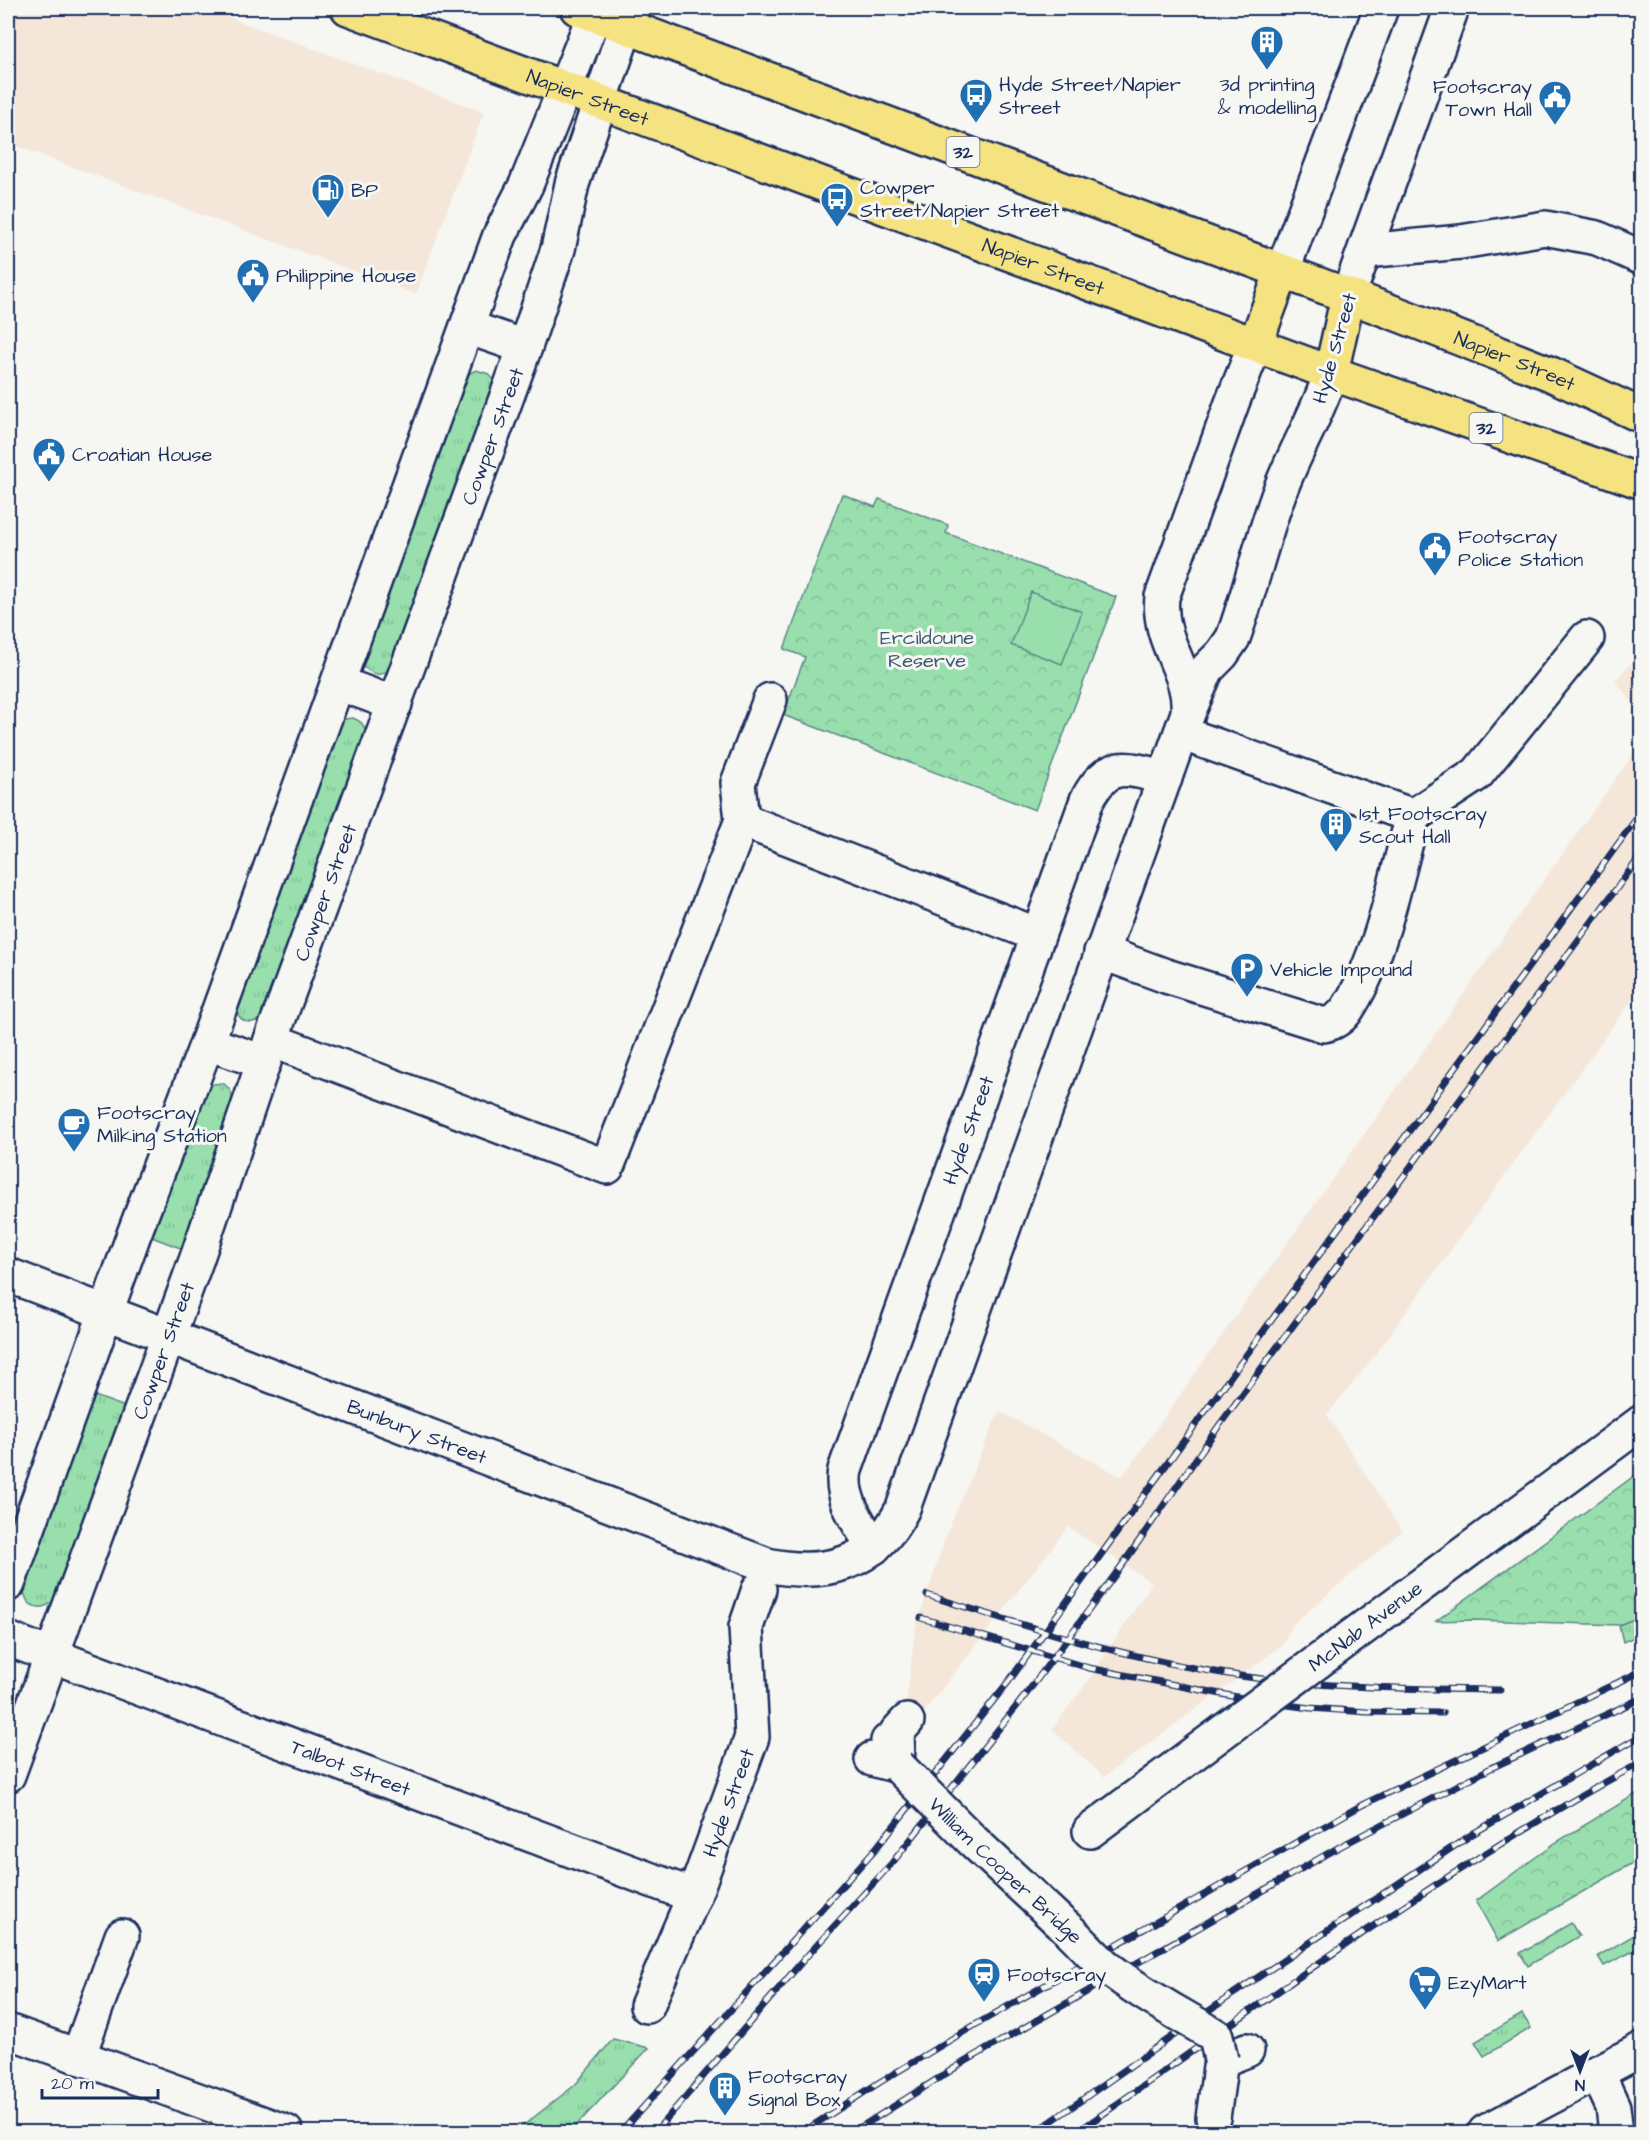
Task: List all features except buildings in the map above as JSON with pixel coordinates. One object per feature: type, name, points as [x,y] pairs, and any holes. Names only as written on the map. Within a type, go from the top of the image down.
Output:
[{"type":"main road","name":"Napier Street","points":[[348,8],[1331,373],[1641,482]]},
{"type":"main road","name":"Napier Street","points":[[590,10],[629,17],[1282,272],[1551,374],[1641,416]]},
{"type":"main road","name":"Hyde Street","points":[[1255,345],[1282,272]]},
{"type":"main road","name":"Hyde Street","points":[[1331,373],[1348,296]]},
{"type":"street","name":"Hyde Street","points":[[1282,272],[1381,8]]},
{"type":"street","name":"Hyde Street","points":[[1348,296],[1452,8]]},
{"type":"street","points":[[8,1584],[18,1522],[107,1312],[500,235],[526,185],[564,88],[590,10]]},
{"type":"street","name":"Cowper Street","points":[[8,1775],[197,1258],[267,1051],[525,347],[558,249],[572,184],[629,17]]},
{"type":"street","points":[[1365,251],[1461,242],[1545,228],[1597,238],[1641,258]]},
{"type":"street","points":[[467,327],[525,347]]},
{"type":"street","name":"Hyde Street","points":[[1185,723],[1185,685],[1165,635],[1161,608],[1162,597],[1255,345]]},
{"type":"street","name":"Hyde Street","points":[[831,1568],[850,1562],[874,1547],[889,1532],[903,1508],[1185,723],[1207,669],[1222,654],[1233,638],[1280,491],[1331,373]]},
{"type":"street","points":[[1101,952],[1166,976],[1324,1025],[1334,1022],[1346,1012],[1373,958],[1413,816],[1477,774],[1587,638]]},
{"type":"street","points":[[338,683],[395,704]]},
{"type":"street","points":[[207,1043],[267,1051],[607,1167],[742,820],[738,783],[770,700]]},
{"type":"street","points":[[1185,723],[1413,816]]},
{"type":"street","name":"Hyde Street","points":[[874,1547],[852,1511],[844,1474],[1087,800],[1099,779],[1108,772],[1119,770],[1144,772],[1165,778]]},
{"type":"street","points":[[742,820],[1038,934]]},
{"type":"street","name":"Bunbury Street","points":[[8,1275],[767,1565],[803,1570],[831,1568]]},
{"type":"street","name":"McNab Avenue","points":[[1090,1831],[1641,1422]]},
{"type":"street","name":"Hyde Street","points":[[647,2006],[693,1896],[752,1737],[746,1627],[759,1589]]},
{"type":"street","name":"Talbot Street","points":[[8,1639],[693,1896]]},
{"type":"street","name":"William Cooper Bridge","points":[[891,1747],[973,1841],[1075,1934],[1106,1967],[1216,2036],[1234,2055],[1213,2118]]},
{"type":"street","points":[[78,2057],[122,1936]]},
{"type":"street","points":[[8,2031],[286,2133]]},
{"type":"street","points":[[1485,2133],[1641,2049]]},
{"type":"street","points":[[1597,2072],[1613,2107],[1616,2133]]},
{"type":"shaded area","name":"BP","points":[[8,8],[204,8],[484,112],[416,294],[8,143]]},
{"type":"shaded area","points":[[1641,652],[1641,713],[1615,681]]},
{"type":"shaded area","points":[[1641,743],[1641,987],[1373,1358],[1327,1415],[1402,1531],[1292,1625],[1282,1645],[1104,1777],[1052,1729],[1086,1684],[1152,1583],[1068,1527],[920,1717],[906,1704],[915,1630],[947,1533],[999,1411],[1122,1477]]},
{"type":"green space","points":[[476,370],[489,374],[494,381],[490,402],[397,662],[384,673],[372,673],[362,666],[361,654],[459,387],[468,374]]},
{"type":"green space","name":"Ercildoune Reserve","points":[[842,494],[875,507],[879,499],[948,525],[946,533],[1116,597],[1035,810],[783,715],[805,657],[784,649]]},
{"type":"green space","points":[[1031,592],[1082,612],[1062,664],[1011,645]]},
{"type":"green space","points":[[353,718],[361,722],[365,728],[367,744],[263,1019],[253,1022],[242,1020],[235,1008],[336,728],[344,719]]},
{"type":"green space","points":[[223,1083],[231,1093],[232,1113],[183,1249],[149,1236],[205,1090],[213,1084]]},
{"type":"green space","points":[[92,1395],[125,1407],[57,1595],[47,1606],[35,1606],[26,1599],[24,1584]]},
{"type":"green space","points":[[1641,1471],[1641,1616],[1619,1625],[1474,1620],[1436,1621]]},
{"type":"green space","points":[[1641,1616],[1641,1634],[1623,1642],[1619,1625]]},
{"type":"green space","points":[[1641,1791],[1641,1858],[1498,1941],[1476,1901],[1555,1843]]},
{"type":"green space","points":[[1571,1923],[1579,1936],[1528,1966],[1520,1953]]},
{"type":"green space","points":[[1641,1931],[1641,1947],[1604,1966],[1598,1956]]},
{"type":"green space","points":[[1522,2014],[1531,2028],[1484,2056],[1475,2042]]},
{"type":"green space","points":[[613,2039],[649,2048],[570,2132],[515,2132],[575,2085]]},
{"type":"railway","points":[[621,2132],[877,1847],[1009,1681],[1642,811]]},
{"type":"railway","points":[[655,2132],[806,1957],[892,1863],[1024,1697],[1123,1564],[1218,1427],[1642,854]]},
{"type":"railway","points":[[927,1595],[1093,1645],[1220,1673],[1322,1684],[1500,1690]]},
{"type":"railway","points":[[921,1618],[1089,1668],[1257,1701],[1367,1712],[1443,1713]]},
{"type":"railway","points":[[803,2132],[975,2025],[1362,1805],[1642,1671]]},
{"type":"railway","points":[[853,2132],[966,2061],[1341,1846],[1491,1768],[1642,1698]]},
{"type":"railway","points":[[1036,2132],[1233,1994],[1474,1833],[1642,1735]]},
{"type":"railway","points":[[1077,2132],[1424,1892],[1568,1803],[1642,1762]]},
{"type":"place","name":"3d printing & modelling","points":[[1267,71]]},
{"type":"place","name":"Hyde Street/Napier Street","points":[[976,124]]},
{"type":"place","name":"Footscray Town Hall","points":[[1555,126]]},
{"type":"place","name":"BP","points":[[328,219]]},
{"type":"place","name":"Cowper Street/Napier Street","points":[[837,228]]},
{"type":"place","name":"Philippine House","points":[[253,304]]},
{"type":"place","name":"Croatian House","points":[[49,483]]},
{"type":"place","name":"Footscray Police Station","points":[[1435,577]]},
{"type":"place","name":"1st Footscray Scout Hall","points":[[1336,853]]},
{"type":"place","name":"Vehicle Impound","points":[[1247,998]]},
{"type":"place","name":"Footscray Milking Station","points":[[74,1153]]},
{"type":"place","name":"Footscray","points":[[984,2003]]},
{"type":"place","name":"EzyMart","points":[[1425,2011]]},
{"type":"place","name":"Footscray Signal Box","points":[[725,2117]]}]
